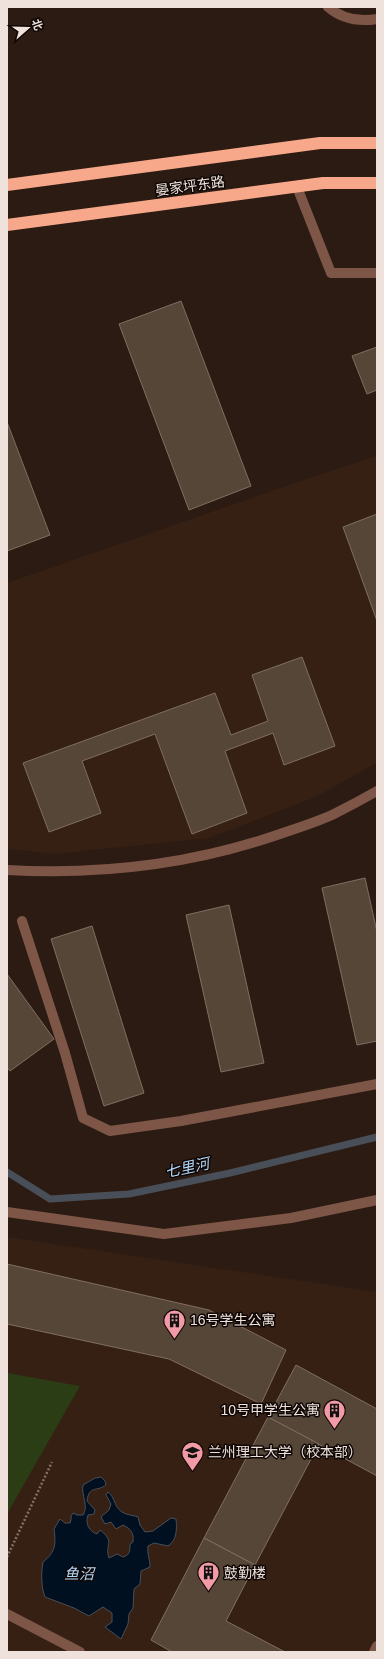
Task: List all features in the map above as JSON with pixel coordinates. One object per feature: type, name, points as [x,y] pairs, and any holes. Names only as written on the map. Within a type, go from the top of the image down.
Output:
[{"type":"highway","name":"晏家坪东路","points":[[7,185],[320,143],[377,143]]},
{"type":"highway","name":"晏家坪东路","points":[[7,225],[297,186],[323,183],[377,182]]},
{"type":"street","points":[[328,7],[343,17],[358,21],[377,19]]},
{"type":"street","points":[[297,186],[331,273],[377,273]]},
{"type":"street","points":[[7,870],[80,871],[127,868],[173,862],[214,853],[294,829],[333,814],[377,791]]},
{"type":"street","points":[[22,921],[65,1053],[83,1118],[110,1131],[181,1121],[377,1084]]},
{"type":"street","points":[[7,1212],[164,1234],[291,1218],[377,1200]]},
{"type":"street","points":[[7,1614],[80,1652]]},
{"type":"street","points":[[374,1652],[377,1646]]},
{"type":"path","points":[[7,1557],[52,1462]]},
{"type":"shaded area","points":[[377,456],[377,763],[316,797],[209,838],[55,854],[7,849],[7,583],[315,476]]},
{"type":"shaded area","name":"兰州理工大学（校本部）","points":[[7,1237],[377,1292],[377,1652],[7,1652]]},
{"type":"green space","points":[[7,1373],[80,1386],[7,1514]]},
{"type":"water","name":"鱼沼","points":[[101,1477],[105,1481],[106,1485],[92,1491],[88,1496],[87,1501],[95,1510],[94,1514],[88,1515],[87,1521],[88,1527],[92,1531],[97,1534],[100,1530],[105,1534],[109,1541],[109,1558],[117,1554],[123,1557],[127,1555],[130,1551],[130,1544],[133,1542],[133,1539],[128,1528],[123,1525],[116,1529],[111,1522],[105,1524],[101,1517],[109,1510],[111,1504],[106,1495],[108,1492],[119,1510],[125,1514],[138,1517],[140,1525],[145,1532],[153,1531],[171,1518],[176,1519],[176,1534],[171,1544],[168,1546],[154,1543],[148,1546],[150,1567],[141,1571],[140,1584],[134,1589],[133,1608],[129,1614],[128,1624],[121,1639],[105,1627],[112,1622],[112,1613],[103,1607],[89,1616],[74,1608],[45,1597],[42,1584],[43,1562],[53,1551],[54,1547],[54,1529],[60,1519],[65,1523],[70,1523],[73,1513],[83,1515],[85,1512],[85,1504],[83,1485],[95,1478]]},
{"type":"building","points":[[181,301],[251,486],[189,510],[119,324]]},
{"type":"building","points":[[377,347],[377,390],[367,394],[352,356]]},
{"type":"building","points":[[7,422],[50,535],[7,551]]},
{"type":"building","points":[[377,514],[377,621],[343,527]]},
{"type":"building","points":[[302,657],[335,746],[284,765],[273,733],[225,751],[247,813],[192,834],[155,734],[82,761],[101,813],[49,832],[23,763],[215,693],[231,735],[268,721],[252,675]]},
{"type":"building","points":[[365,878],[377,932],[377,1041],[357,1045],[322,888]]},
{"type":"building","points":[[229,905],[264,1063],[221,1072],[186,915]]},
{"type":"building","points":[[92,926],[144,1093],[104,1106],[51,939]]},
{"type":"building","points":[[7,974],[54,1039],[10,1071],[7,1067]]},
{"type":"building","name":"16号学生公寓","points":[[7,1264],[209,1310],[286,1350],[261,1404],[169,1359],[7,1324]]},
{"type":"building","name":"10号甲学生公寓","points":[[296,1365],[377,1409],[377,1476],[268,1417]]},
{"type":"building","points":[[268,1417],[319,1444],[255,1565],[204,1538]]},
{"type":"building","name":"鼓勤楼","points":[[204,1538],[255,1565],[226,1621],[285,1652],[172,1652],[151,1640]]},
{"type":"waterway","name":"七里河","points":[[7,1172],[50,1199],[129,1194],[230,1173],[377,1137]]},
{"type":"place","name":"16号学生公寓","points":[[174,1340]]},
{"type":"place","name":"10号甲学生公寓","points":[[335,1430]]},
{"type":"place","name":"兰州理工大学（校本部）","points":[[192,1472]]},
{"type":"place","name":"鼓勤楼","points":[[208,1592]]}]
